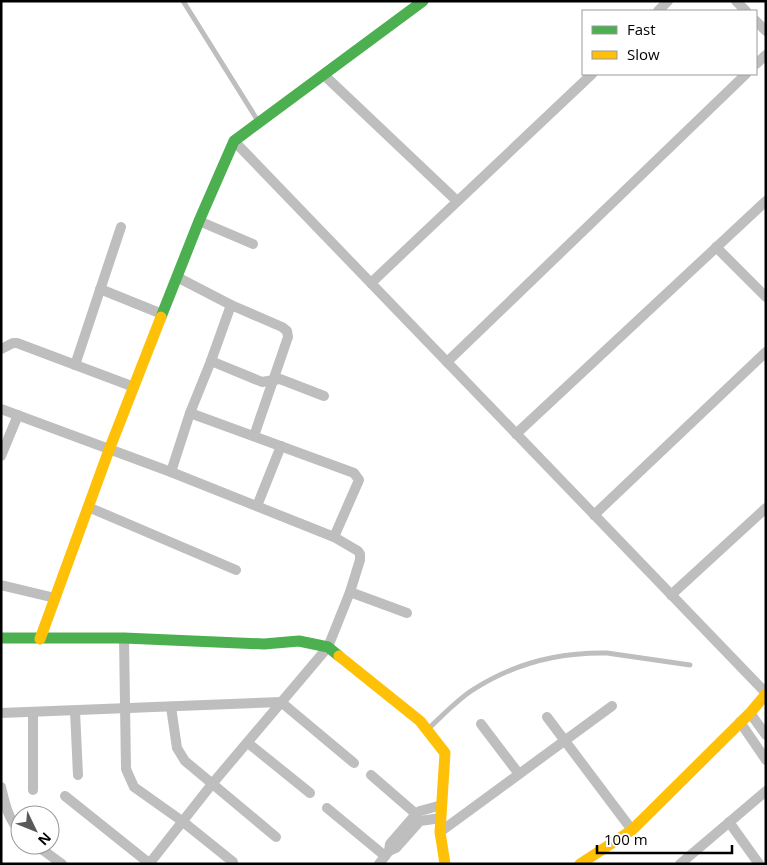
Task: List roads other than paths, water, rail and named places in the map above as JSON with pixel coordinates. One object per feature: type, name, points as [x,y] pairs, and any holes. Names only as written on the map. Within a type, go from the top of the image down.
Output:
[{"type":"street","points":[[40,639],[109,450],[199,221],[234,141],[422,1]]},
{"type":"street","points":[[659,10],[668,1]]},
{"type":"street","points":[[736,1],[745,10]]},
{"type":"street","points":[[757,22],[766,31]]},
{"type":"street","points":[[324,75],[457,201]]},
{"type":"street","points":[[371,283],[591,75]]},
{"type":"street","points":[[447,362],[745,75]]},
{"type":"street","points":[[234,141],[766,694],[750,713],[632,830],[583,863]]},
{"type":"street","points":[[516,434],[766,201]]},
{"type":"street","points":[[199,221],[253,244]]},
{"type":"street","points":[[75,365],[121,227]]},
{"type":"street","points":[[716,247],[766,297]]},
{"type":"street","points":[[177,277],[287,331],[288,337],[275,379],[254,436]]},
{"type":"street","points":[[100,290],[162,314]]},
{"type":"street","points":[[171,472],[190,413],[231,305]]},
{"type":"street","points":[[1,349],[15,343],[134,387]]},
{"type":"street","points":[[594,515],[766,352]]},
{"type":"street","points":[[211,361],[262,382],[275,379],[324,396]]},
{"type":"street","points":[[1,409],[171,472],[334,537],[360,554],[360,560],[350,592],[328,647],[212,784],[150,864],[65,796]]},
{"type":"street","points":[[190,413],[358,476],[334,537]]},
{"type":"street","points":[[1,456],[18,415]]},
{"type":"street","points":[[257,506],[281,446]]},
{"type":"street","points":[[88,507],[236,570]]},
{"type":"street","points":[[671,595],[766,508]]},
{"type":"street","points":[[1,586],[55,598]]},
{"type":"street","points":[[350,592],[407,613]]},
{"type":"street","points":[[1,638],[124,638],[264,644],[298,641],[328,647],[420,722],[445,753],[440,832],[445,864]]},
{"type":"street","points":[[124,638],[126,769],[129,779],[134,787],[182,821],[233,862]]},
{"type":"street","points":[[1,713],[281,702],[354,763]]},
{"type":"street","points":[[440,832],[612,706]]},
{"type":"street","points":[[172,707],[177,748],[180,755],[276,837]]},
{"type":"street","points":[[75,711],[78,775]]},
{"type":"street","points":[[33,712],[33,790]]},
{"type":"street","points":[[750,713],[766,735]]},
{"type":"street","points":[[547,717],[632,830]]},
{"type":"street","points":[[740,722],[766,760]]},
{"type":"street","points":[[481,724],[519,774]]},
{"type":"street","points":[[248,743],[310,793]]},
{"type":"street","points":[[371,775],[416,814]]},
{"type":"street","points":[[1,788],[10,816]]},
{"type":"street","points":[[680,864],[766,791]]},
{"type":"street","points":[[384,857],[390,844],[416,814],[420,811],[442,805]]},
{"type":"street","points":[[327,808],[384,857]]},
{"type":"street","points":[[384,857],[396,848],[420,821],[441,818]]},
{"type":"street","points":[[729,822],[758,864]]},
{"type":"street","points":[[50,855],[62,864]]},
{"type":"lane","points":[[182,1],[259,123]]},
{"type":"lane","points":[[427,730],[472,691],[512,669],[539,659],[607,653],[690,665]]}]
